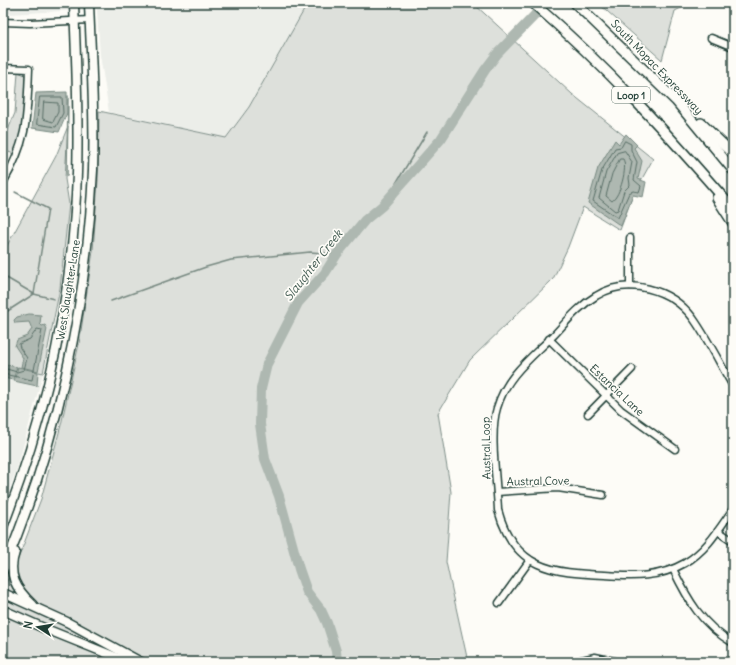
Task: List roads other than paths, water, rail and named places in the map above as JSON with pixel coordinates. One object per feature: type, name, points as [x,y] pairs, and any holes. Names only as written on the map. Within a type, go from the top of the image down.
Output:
[{"type":"highway","name":"Loop 1","points":[[533,3],[554,21],[634,99],[733,209]]},
{"type":"highway","name":"South Mopac Expressway","points":[[575,3],[676,101],[733,170]]},
{"type":"highway","points":[[676,101],[733,154]]},
{"type":"highway","points":[[703,175],[733,223]]},
{"type":"main road","name":"West Slaughter Lane","points":[[3,527],[26,465],[44,399],[60,326],[72,242],[78,132],[74,3]]},
{"type":"main road","name":"West Slaughter Lane","points":[[3,570],[24,518],[42,465],[58,404],[81,288],[91,204],[93,114],[89,3]]},
{"type":"main road","points":[[44,399],[58,404]]},
{"type":"main road","points":[[24,518],[23,531],[13,558],[12,572],[20,592],[38,609]]},
{"type":"main road","points":[[3,593],[87,632],[141,662]]},
{"type":"main road","points":[[3,610],[128,662]]},
{"type":"street","points":[[3,22],[90,20]]},
{"type":"street","points":[[711,38],[733,47]]},
{"type":"street","points":[[3,68],[29,69],[27,116],[24,137],[17,158],[3,184]]},
{"type":"street","points":[[630,238],[630,286]]},
{"type":"street","name":"Austral Loop","points":[[733,386],[693,319],[683,307],[659,292],[630,286],[605,291],[592,298],[581,307],[511,377],[498,403],[494,420],[498,510],[504,528],[513,543],[530,560],[550,570],[567,573],[644,576],[673,569],[686,563],[704,548],[733,509]]},
{"type":"street","name":"Estancia Lane","points":[[549,339],[626,414],[675,449]]},
{"type":"street","points":[[588,414],[632,369]]},
{"type":"street","name":"Austral Cove","points":[[497,492],[558,488],[603,495]]},
{"type":"street","points":[[718,531],[733,541]]},
{"type":"street","points":[[499,603],[530,560]]},
{"type":"street","points":[[673,569],[687,597],[702,619],[716,632],[733,643]]},
{"type":"street","points":[[573,662],[595,657],[619,662]]},
{"type":"water","points":[[67,92],[67,113],[59,132],[32,128],[36,93]]},
{"type":"water","points":[[626,134],[637,145],[634,148],[642,161],[638,179],[646,182],[643,197],[633,195],[621,226],[588,203],[598,168],[615,140],[619,144]]},
{"type":"water","points":[[29,314],[41,315],[40,324],[42,326],[45,325],[47,329],[38,371],[21,367],[23,358],[15,346],[17,340],[27,336],[32,329],[29,322],[15,323],[14,320],[17,317]]},
{"type":"water","points":[[3,364],[17,367],[13,380],[3,378]]},
{"type":"water","points":[[18,367],[38,372],[37,386],[14,381]]},
{"type":"waterway","name":"Slaughter Creek","points":[[337,662],[336,651],[327,623],[321,610],[307,592],[299,569],[279,496],[265,459],[260,424],[261,389],[267,364],[298,303],[325,273],[337,254],[365,220],[382,206],[441,139],[485,70],[497,54],[535,15],[541,3]]},
{"type":"waterway","points":[[67,176],[68,96]]},
{"type":"waterway","points":[[397,189],[395,185],[427,132]]},
{"type":"waterway","points":[[3,314],[34,294],[48,209],[15,192]]},
{"type":"waterway","points":[[111,301],[206,267],[231,260],[310,252],[337,254]]},
{"type":"waterway","points":[[5,277],[34,294],[54,299]]}]
